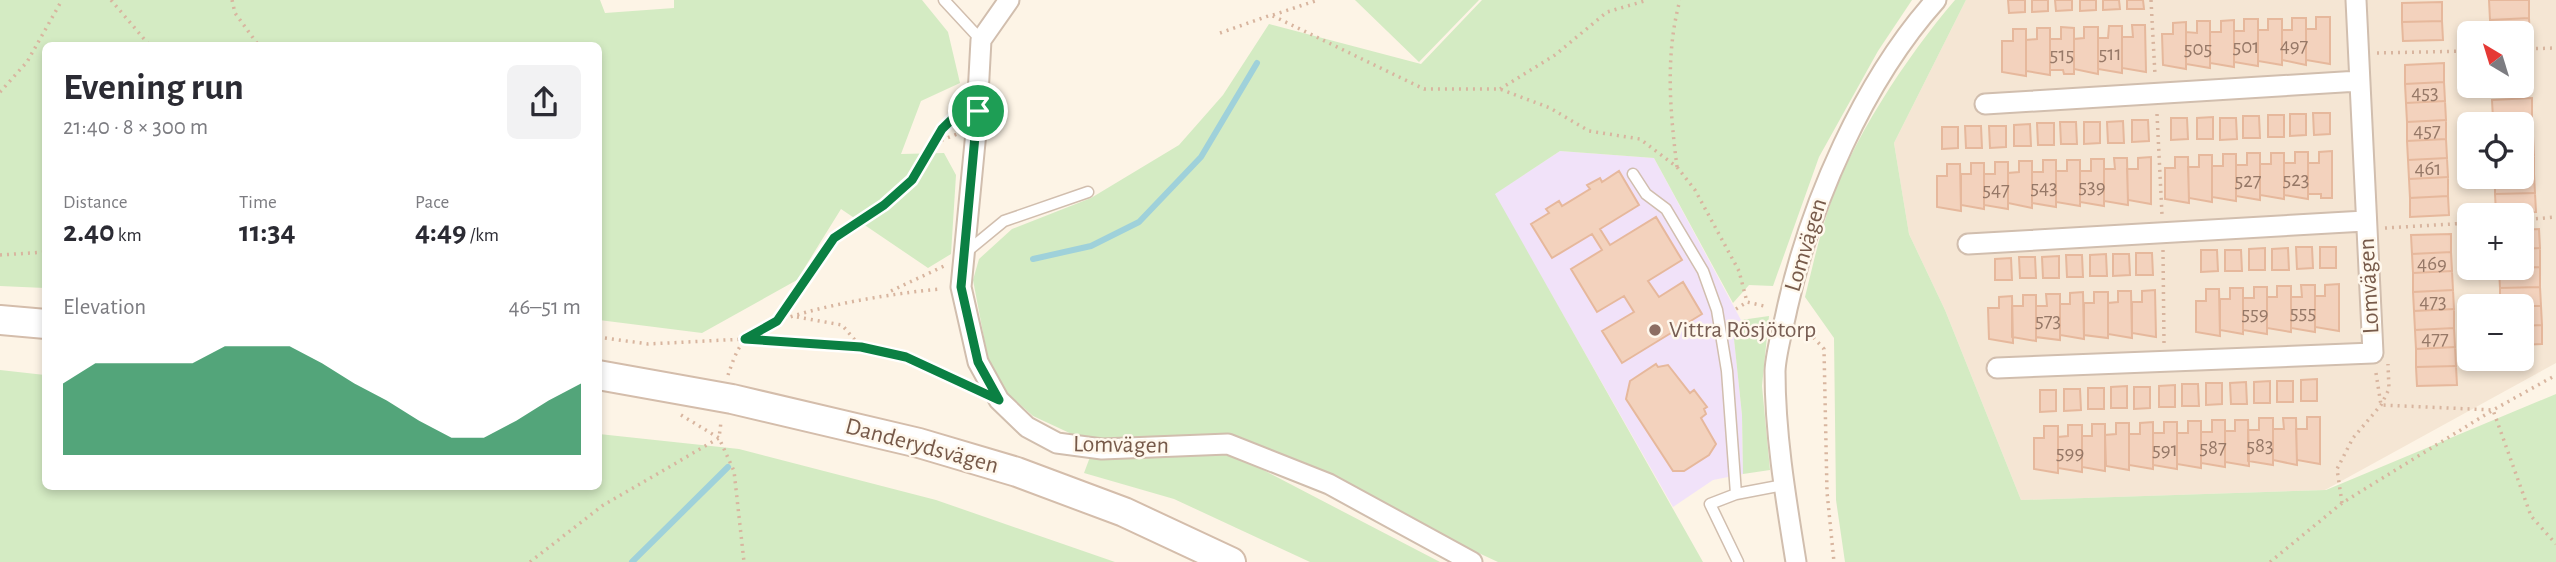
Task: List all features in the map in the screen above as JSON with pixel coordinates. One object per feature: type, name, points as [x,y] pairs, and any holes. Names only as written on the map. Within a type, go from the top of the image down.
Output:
[{"type":"main road","points":[[0,320],[42,324]]},
{"type":"main road","name":"Danderydsvägen","points":[[602,376],[732,399],[919,443],[1017,472],[1124,512],[1231,562]]},
{"type":"street","points":[[981,40],[1009,0]]},
{"type":"street","name":"Lomvägen","points":[[1796,562],[1783,485],[1775,370],[1797,262],[1821,193],[1868,100],[1918,20],[1936,0]]},
{"type":"street","name":"Lomvägen","points":[[1997,368],[2373,353],[2356,0]]},
{"type":"street","name":"Lomvägen","points":[[981,40],[979,93],[961,287],[978,362],[999,400],[1027,427],[1057,443],[1102,449],[1228,444],[1329,484],[1472,562]]},
{"type":"street","points":[[1985,104],[2359,81]]},
{"type":"street","name":"Lomvägen","points":[[1968,244],[2366,225]]},
{"type":"lane","points":[[949,2],[981,40]]},
{"type":"lane","points":[[1633,174],[1646,194],[1665,209],[1703,271],[1717,310],[1727,371],[1736,494]]},
{"type":"lane","points":[[964,253],[1004,221],[1088,192]]},
{"type":"lane","points":[[1738,562],[1710,504],[1736,494],[1783,485]]},
{"type":"path","points":[[0,92],[27,62],[62,0]]},
{"type":"path","points":[[111,0],[147,42]]},
{"type":"path","points":[[232,0],[235,13],[255,42]]},
{"type":"path","points":[[1220,33],[1318,0]]},
{"type":"path","points":[[1500,89],[1555,55],[1607,12],[1648,0]]},
{"type":"path","points":[[1677,167],[1668,100],[1674,21],[1680,0]]},
{"type":"path","points":[[2151,0],[2162,233],[2164,361]]},
{"type":"path","points":[[1271,15],[1424,89],[1500,89],[1550,108],[1589,131],[1640,139],[1677,167],[1695,190],[1740,271],[1747,303]]},
{"type":"path","points":[[2534,49],[2556,48]]},
{"type":"path","points":[[2358,54],[2457,51]]},
{"type":"path","points":[[777,321],[834,238],[884,205],[912,180],[942,129],[979,93]]},
{"type":"path","points":[[2534,219],[2556,217]]},
{"type":"path","points":[[2366,225],[2457,223]]},
{"type":"path","points":[[0,256],[42,252]]},
{"type":"path","points":[[883,295],[935,271],[964,253]]},
{"type":"path","points":[[728,377],[745,339],[777,321],[883,295],[961,287]]},
{"type":"path","points":[[1736,309],[1747,303],[1770,308]]},
{"type":"path","points":[[795,316],[842,325],[861,347]]},
{"type":"path","points":[[1799,323],[1824,349],[1827,492],[1834,562]]},
{"type":"path","points":[[602,338],[648,344],[745,339],[861,347],[906,357],[999,400]]},
{"type":"path","points":[[2342,503],[2337,469],[2353,438],[2381,405],[2373,353]]},
{"type":"path","points":[[2270,562],[2342,503],[2493,410],[2556,375]]},
{"type":"path","points":[[2381,405],[2493,410]]},
{"type":"path","points":[[2493,410],[2531,516],[2556,544]]},
{"type":"path","points":[[722,420],[719,438],[734,471],[744,562]]},
{"type":"path","points":[[530,562],[602,506],[719,438]]},
{"type":"shaded area","points":[[1966,0],[2556,0],[2556,363],[2325,490],[2021,500],[1945,310],[1909,234],[1894,143]]},
{"type":"shaded area","name":"Vittra Rösjötorp","points":[[1560,151],[1654,158],[1741,320],[1734,339],[1742,415],[1743,474],[1713,480],[1673,507],[1494,194]]},
{"type":"green space","points":[[0,0],[600,0],[605,13],[674,8],[674,0],[922,0],[948,32],[960,83],[921,101],[901,154],[944,153],[956,175],[951,254],[928,268],[841,209],[797,280],[702,333],[602,320],[602,42],[42,42],[42,288],[0,286]]},
{"type":"green space","points":[[1355,0],[1479,0],[1419,62]]},
{"type":"green space","points":[[1482,0],[1912,0],[1878,51],[1819,157],[1773,286],[1749,285],[1733,303],[1654,158],[1560,151],[1495,194],[1703,562],[1498,562],[1226,436],[1107,445],[1076,436],[1033,416],[992,380],[973,280],[979,259],[1012,229],[1091,198],[1179,145],[1223,95],[1269,24],[1421,64]]},
{"type":"green space","points":[[1955,0],[1966,0],[1894,143],[1909,234],[1945,310],[2021,500],[2326,490],[2556,394],[2556,562],[1845,562],[1836,500],[1834,338],[1805,297],[1827,214],[1850,158],[1881,101]]},
{"type":"green space","points":[[1769,316],[1762,386],[1770,470],[1743,474],[1742,415],[1734,339],[1741,320]]},
{"type":"green space","points":[[0,370],[42,375],[42,490],[602,490],[602,434],[739,449],[936,500],[1115,562],[0,562]]},
{"type":"green space","points":[[1201,449],[1242,459],[1440,562],[1310,562],[1174,499],[1084,473],[1090,457]]},
{"type":"building","points":[[2008,0],[2025,0],[2025,12],[2009,13]]},
{"type":"building","points":[[2032,0],[2048,0],[2048,11],[2032,12]]},
{"type":"building","points":[[2055,0],[2072,0],[2072,10],[2056,11]]},
{"type":"building","points":[[2080,0],[2096,0],[2096,10],[2080,11]]},
{"type":"building","points":[[2103,0],[2119,0],[2120,9],[2103,10]]},
{"type":"building","points":[[2127,0],[2143,0],[2144,9],[2127,9]]},
{"type":"building","points":[[2489,0],[2529,0],[2529,18],[2490,20]]},
{"type":"building","points":[[2442,2],[2442,21],[2402,22],[2402,3]]},
{"type":"building","points":[[2316,17],[2330,17],[2330,64],[2306,60],[2306,29],[2316,29]]},
{"type":"building","points":[[2292,18],[2306,18],[2306,65],[2282,60],[2282,30],[2292,30]]},
{"type":"building","points":[[2529,18],[2529,21],[2490,21]]},
{"type":"building","points":[[2244,19],[2258,19],[2258,66],[2234,62],[2234,31],[2244,31]]},
{"type":"building","points":[[2268,19],[2282,19],[2282,65],[2258,61],[2258,30],[2268,30]]},
{"type":"building","points":[[2234,20],[2234,67],[2210,63],[2210,32],[2221,32],[2221,21]]},
{"type":"building","points":[[2197,21],[2210,21],[2210,68],[2186,64],[2186,32],[2197,33]]},
{"type":"building","points":[[2442,21],[2443,40],[2403,41],[2402,22]]},
{"type":"building","points":[[2186,22],[2186,69],[2163,65],[2162,34],[2173,34],[2173,23]]},
{"type":"building","points":[[2132,25],[2145,25],[2146,72],[2122,68],[2122,37],[2133,37]]},
{"type":"building","points":[[2109,26],[2122,26],[2122,73],[2098,69],[2098,38],[2108,38]]},
{"type":"building","points":[[2061,27],[2074,28],[2074,74],[2064,74],[2063,70],[2050,70],[2050,39],[2061,39]]},
{"type":"building","points":[[2084,27],[2098,27],[2098,74],[2074,69],[2074,39],[2084,38]]},
{"type":"building","points":[[2037,28],[2050,28],[2050,75],[2026,71],[2026,40],[2037,39]]},
{"type":"building","points":[[2013,29],[2026,29],[2026,76],[2002,72],[2002,41],[2013,41]]},
{"type":"building","points":[[2444,63],[2444,82],[2405,84],[2405,65]]},
{"type":"building","points":[[2444,82],[2445,101],[2406,103],[2405,84]]},
{"type":"building","points":[[2532,98],[2532,112],[2493,112],[2492,100]]},
{"type":"building","points":[[2445,101],[2446,120],[2407,122],[2406,103]]},
{"type":"building","points":[[2313,113],[2330,113],[2330,134],[2314,135]]},
{"type":"building","points":[[2290,114],[2306,114],[2306,135],[2290,136]]},
{"type":"building","points":[[2268,115],[2284,115],[2284,137],[2268,137]]},
{"type":"building","points":[[2243,116],[2259,116],[2260,138],[2243,138]]},
{"type":"building","points":[[2213,117],[2213,139],[2197,139],[2197,118]]},
{"type":"building","points":[[2171,118],[2187,118],[2188,139],[2171,140]]},
{"type":"building","points":[[2220,118],[2236,118],[2237,139],[2220,140]]},
{"type":"building","points":[[2132,120],[2148,120],[2149,141],[2132,142]]},
{"type":"building","points":[[2446,120],[2446,139],[2407,141],[2407,122]]},
{"type":"building","points":[[2123,121],[2124,143],[2108,143],[2107,122]]},
{"type":"building","points":[[2060,122],[2076,122],[2077,144],[2061,144]]},
{"type":"building","points":[[2084,122],[2100,122],[2100,143],[2084,144]]},
{"type":"building","points":[[2037,123],[2054,123],[2054,145],[2038,145]]},
{"type":"building","points":[[2030,124],[2031,146],[2014,146],[2014,125]]},
{"type":"building","points":[[1965,126],[1981,126],[1982,148],[1966,148]]},
{"type":"building","points":[[1989,126],[2006,126],[2006,147],[1990,148]]},
{"type":"building","points":[[1942,127],[1958,127],[1958,148],[1942,149]]},
{"type":"building","points":[[2446,139],[2447,158],[2408,160],[2407,141]]},
{"type":"building","points":[[2332,151],[2332,198],[2321,198],[2321,194],[2308,194],[2308,163],[2319,163],[2319,152]]},
{"type":"building","points":[[2295,152],[2308,152],[2308,199],[2284,195],[2284,163],[2295,163]]},
{"type":"building","points":[[2247,153],[2260,153],[2260,200],[2236,196],[2236,165],[2247,165]]},
{"type":"building","points":[[2271,153],[2284,153],[2284,199],[2260,195],[2260,164],[2271,164]]},
{"type":"building","points":[[2223,154],[2236,154],[2236,201],[2212,197],[2212,166],[2223,166]]},
{"type":"building","points":[[2199,155],[2212,155],[2212,202],[2189,198],[2188,167],[2199,167]]},
{"type":"building","points":[[2151,157],[2151,204],[2128,200],[2127,169],[2138,169],[2138,158]]},
{"type":"building","points":[[2175,157],[2188,157],[2189,203],[2165,199],[2165,168],[2175,168]]},
{"type":"building","points":[[2114,158],[2127,158],[2128,205],[2104,201],[2104,169],[2115,169]]},
{"type":"building","points":[[2447,158],[2448,177],[2409,179],[2408,160]]},
{"type":"building","points":[[2091,159],[2104,159],[2104,206],[2080,202],[2080,171],[2091,171]]},
{"type":"building","points":[[2043,160],[2056,160],[2056,207],[2032,203],[2032,172],[2043,172]]},
{"type":"building","points":[[2067,160],[2080,160],[2080,206],[2056,202],[2056,171],[2067,171]]},
{"type":"building","points":[[2019,161],[2032,161],[2032,208],[2008,203],[2008,173],[2019,172]]},
{"type":"building","points":[[1995,162],[2008,162],[2008,209],[1984,205],[1984,174],[1995,174]]},
{"type":"building","points":[[1971,163],[1984,163],[1984,209],[1961,205],[1961,174],[1971,174]]},
{"type":"building","points":[[1947,164],[1960,164],[1961,211],[1937,207],[1937,176],[1947,176]]},
{"type":"building","points":[[1619,171],[1639,205],[1600,229],[1610,245],[1656,217],[1682,260],[1648,281],[1659,297],[1683,282],[1702,314],[1622,363],[1602,331],[1634,312],[1624,296],[1597,312],[1571,269],[1602,250],[1592,234],[1552,258],[1531,224],[1549,213],[1546,209],[1559,201],[1562,206],[1590,189],[1587,185],[1600,178],[1602,182]]},
{"type":"building","points":[[2534,174],[2535,193],[2495,194],[2495,189],[2534,189]]},
{"type":"building","points":[[2448,177],[2448,196],[2410,198],[2409,179]]},
{"type":"building","points":[[2535,193],[2536,212],[2534,203],[2495,203],[2495,194]]},
{"type":"building","points":[[2448,196],[2449,215],[2410,217],[2410,198]]},
{"type":"building","points":[[2534,229],[2539,229],[2540,248],[2534,248]]},
{"type":"building","points":[[2451,234],[2451,252],[2412,254],[2411,235]]},
{"type":"building","points":[[2296,247],[2312,247],[2313,268],[2297,269]]},
{"type":"building","points":[[2320,247],[2336,247],[2336,268],[2320,268]]},
{"type":"building","points":[[2265,248],[2265,270],[2249,270],[2249,249]]},
{"type":"building","points":[[2288,248],[2289,270],[2272,270],[2272,249]]},
{"type":"building","points":[[2534,248],[2540,248],[2540,267],[2534,267]]},
{"type":"building","points":[[2201,250],[2217,250],[2218,271],[2201,272]]},
{"type":"building","points":[[2225,250],[2241,250],[2242,271],[2225,271]]},
{"type":"building","points":[[2451,252],[2452,271],[2413,273],[2412,254]]},
{"type":"building","points":[[2136,253],[2152,253],[2153,275],[2136,275]]},
{"type":"building","points":[[2106,254],[2107,276],[2090,276],[2090,255]]},
{"type":"building","points":[[2113,254],[2129,254],[2130,275],[2113,276]]},
{"type":"building","points":[[2066,255],[2082,255],[2083,277],[2067,277]]},
{"type":"building","points":[[2059,256],[2059,278],[2043,278],[2042,257]]},
{"type":"building","points":[[2019,257],[2035,257],[2036,278],[2020,278]]},
{"type":"building","points":[[2011,258],[2012,280],[1995,280],[1995,259]]},
{"type":"building","points":[[2534,267],[2540,267],[2540,287],[2500,288],[2500,280],[2534,280]]},
{"type":"building","points":[[2452,271],[2453,290],[2413,292],[2413,273]]},
{"type":"building","points":[[2339,284],[2339,331],[2315,327],[2315,296],[2325,296],[2325,285]]},
{"type":"building","points":[[2301,285],[2315,285],[2315,332],[2291,328],[2291,297],[2302,297]]},
{"type":"building","points":[[2277,286],[2291,286],[2291,332],[2267,328],[2267,297],[2277,297]]},
{"type":"building","points":[[2254,287],[2267,287],[2267,334],[2243,330],[2243,298],[2254,298]]},
{"type":"building","points":[[2540,287],[2541,306],[2534,306],[2534,294],[2500,294],[2500,288]]},
{"type":"building","points":[[2230,288],[2243,288],[2243,334],[2220,330],[2220,299],[2230,299]]},
{"type":"building","points":[[2206,289],[2219,289],[2220,336],[2196,332],[2196,301],[2206,301]]},
{"type":"building","points":[[2155,290],[2156,337],[2132,333],[2132,302],[2142,302],[2142,291]]},
{"type":"building","points":[[2453,290],[2454,309],[2414,311],[2413,292]]},
{"type":"building","points":[[2118,291],[2131,291],[2132,338],[2108,334],[2108,303],[2118,302]]},
{"type":"building","points":[[2083,292],[2084,339],[2060,335],[2060,304],[2070,304],[2070,293]]},
{"type":"building","points":[[2094,292],[2108,292],[2108,338],[2084,335],[2084,303],[2094,303]]},
{"type":"building","points":[[2046,294],[2060,294],[2060,340],[2036,337],[2036,306],[2047,306]]},
{"type":"building","points":[[2023,295],[2036,295],[2036,341],[2012,337],[2012,306],[2023,306]]},
{"type":"building","points":[[2012,296],[2013,343],[1989,339],[1988,308],[1999,308],[1999,297]]},
{"type":"building","points":[[2534,306],[2541,306],[2542,325],[2534,325]]},
{"type":"building","points":[[2454,309],[2454,328],[2415,330],[2414,311]]},
{"type":"building","points":[[2534,325],[2542,325],[2542,344],[2534,344]]},
{"type":"building","points":[[2454,328],[2455,347],[2416,349],[2415,330]]},
{"type":"building","points":[[2455,347],[2456,366],[2416,367],[2416,349]]},
{"type":"building","points":[[1656,364],[1658,367],[1668,365],[1690,393],[1694,390],[1707,407],[1704,409],[1706,414],[1701,418],[1716,444],[1709,455],[1684,471],[1673,471],[1626,399],[1630,381]]},
{"type":"building","points":[[2456,366],[2457,385],[2417,386],[2416,367]]},
{"type":"building","points":[[2317,379],[2317,401],[2301,401],[2301,380]]},
{"type":"building","points":[[2270,381],[2270,403],[2254,403],[2254,382]]},
{"type":"building","points":[[2277,381],[2293,381],[2293,402],[2277,402]]},
{"type":"building","points":[[2246,382],[2247,404],[2231,404],[2230,383]]},
{"type":"building","points":[[2206,383],[2222,383],[2222,404],[2206,405]]},
{"type":"building","points":[[2182,384],[2198,384],[2199,406],[2182,406]]},
{"type":"building","points":[[2175,385],[2175,407],[2159,407],[2159,386]]},
{"type":"building","points":[[2127,386],[2127,408],[2111,408],[2111,387]]},
{"type":"building","points":[[2134,387],[2150,387],[2150,408],[2134,409]]},
{"type":"building","points":[[2088,388],[2104,388],[2104,409],[2088,409]]},
{"type":"building","points":[[2064,389],[2080,389],[2081,410],[2064,411]]},
{"type":"building","points":[[2040,390],[2056,390],[2056,411],[2040,412]]},
{"type":"building","points":[[2307,417],[2320,417],[2320,464],[2297,460],[2296,429],[2307,429]]},
{"type":"building","points":[[2259,418],[2273,418],[2273,465],[2248,461],[2248,430],[2259,430]]},
{"type":"building","points":[[2283,418],[2296,418],[2297,465],[2273,460],[2273,429],[2284,429]]},
{"type":"building","points":[[2212,420],[2225,420],[2225,467],[2201,463],[2201,432],[2212,432]]},
{"type":"building","points":[[2235,420],[2248,420],[2249,466],[2225,462],[2225,431],[2235,431]]},
{"type":"building","points":[[2188,421],[2201,421],[2201,468],[2177,464],[2177,433],[2188,433]]},
{"type":"building","points":[[2153,422],[2153,469],[2129,465],[2129,434],[2140,434],[2140,423]]},
{"type":"building","points":[[2164,422],[2177,422],[2177,469],[2153,465],[2153,433],[2164,433]]},
{"type":"building","points":[[2116,423],[2129,423],[2129,470],[2106,466],[2105,435],[2116,434]]},
{"type":"building","points":[[2092,424],[2105,424],[2105,471],[2082,467],[2082,436],[2092,436]]},
{"type":"building","points":[[2068,425],[2082,425],[2082,472],[2058,468],[2058,437],[2068,436]]},
{"type":"building","points":[[2044,426],[2058,426],[2058,473],[2034,469],[2034,438],[2044,438]]},
{"type":"waterway","points":[[1033,259],[1091,246],[1139,222],[1201,157],[1257,63]]},
{"type":"waterway","points":[[632,562],[728,467]]},
{"type":"place","name":"Vittra Rösjötorp","points":[[1655,330]]},
{"type":"route","points":[[979,93],[978,111],[961,287],[978,362],[999,400],[906,357],[861,347],[745,339],[777,321],[798,286],[834,238],[884,205],[912,180],[942,129],[951,123],[966,102],[979,93]]}]
